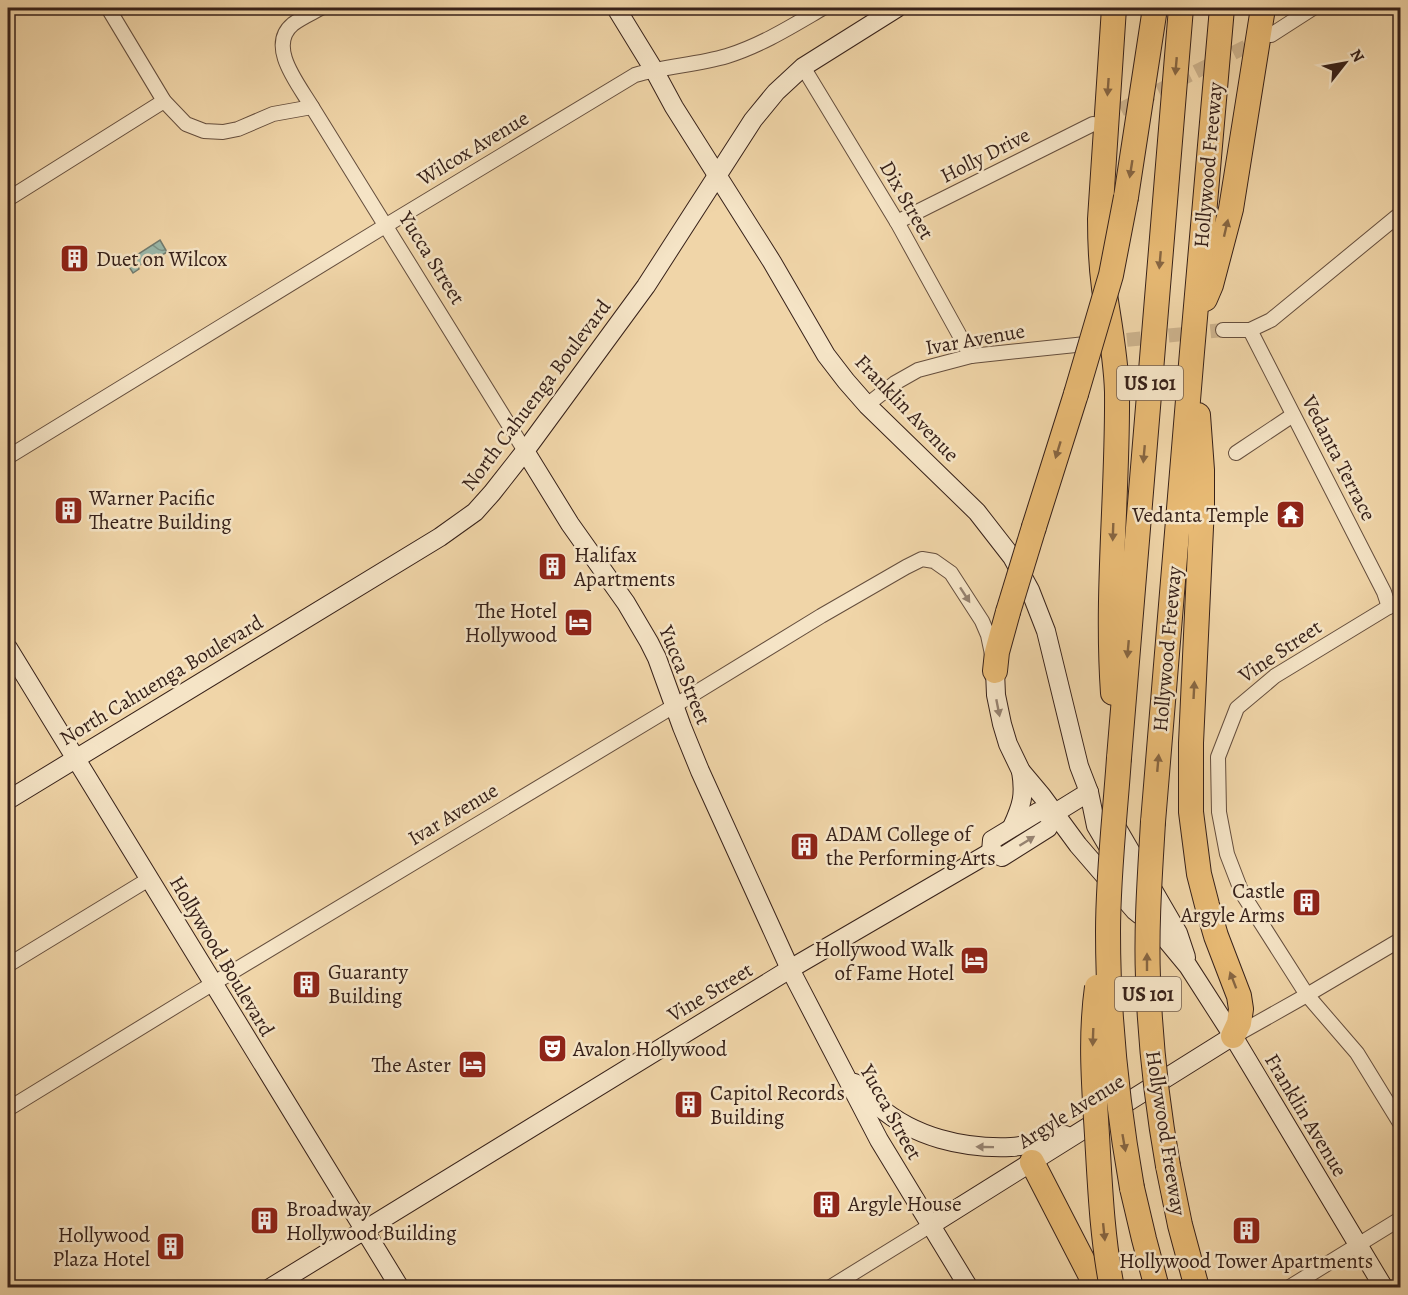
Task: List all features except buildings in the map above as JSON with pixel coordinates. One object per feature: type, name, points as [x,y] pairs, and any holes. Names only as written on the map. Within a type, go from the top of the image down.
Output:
[{"type":"highway","points":[[1113,8],[1100,219],[1101,254],[1116,390],[1110,652],[1119,758]]},
{"type":"highway","points":[[995,671],[1008,612],[1111,275],[1126,197],[1155,8]]},
{"type":"highway","name":"Hollywood Freeway","points":[[1157,1287],[1132,1188],[1122,1133],[1108,978],[1109,896],[1181,8]]},
{"type":"highway","name":"Hollywood Freeway","points":[[1197,1287],[1180,1225],[1168,1166],[1154,1069],[1148,989],[1147,930],[1153,822],[1222,8]]},
{"type":"highway","points":[[1194,323],[1212,285],[1231,208],[1263,8]]},
{"type":"highway","points":[[1192,352],[1200,435],[1202,506],[1191,743],[1191,812],[1199,874],[1216,936],[1239,996],[1241,1008],[1239,1023],[1233,1036]]},
{"type":"highway","points":[[1109,896],[1095,1002],[1092,1064],[1104,1237],[1112,1287]]},
{"type":"highway","points":[[1032,1162],[1097,1287]]},
{"type":"main road","name":"Franklin Avenue","points":[[616,8],[674,107],[772,262],[826,355],[867,405],[977,512],[1012,557],[1030,590],[1046,631],[1096,826],[1154,925],[1188,966],[1233,1036],[1384,1287]]},
{"type":"main road","name":"North Cahuenga Boulevard","points":[[8,800],[440,537],[475,512],[525,451],[646,286],[742,135],[765,105],[803,67],[897,8]]},
{"type":"main road","name":"Yucca Street","points":[[525,451],[582,542],[626,603],[643,631],[657,658],[700,771],[790,969],[879,1140],[969,1287]]},
{"type":"main road","name":"Hollywood Boulevard","points":[[8,648],[400,1287]]},
{"type":"main road","name":"Franklin Avenue","points":[[995,671],[996,695],[1002,724],[1008,744],[1021,771],[1078,845],[1135,911],[1154,925]]},
{"type":"main road","points":[[1012,827],[1023,798],[1021,771]]},
{"type":"main road","name":"Franklin Avenue","points":[[1089,792],[1111,817],[1178,933],[1188,966]]},
{"type":"main road","name":"Vine Street","points":[[991,852],[1002,857],[1048,828],[1055,813],[1089,792]]},
{"type":"main road","name":"Vine Street","points":[[991,852],[992,840],[1012,827],[1038,812],[1055,813]]},
{"type":"main road","name":"Vine Street","points":[[270,1287],[790,969],[991,852]]},
{"type":"main road","name":"Argyle Avenue","points":[[931,1225],[1233,1036]]},
{"type":"main road","points":[[833,1052],[853,1082],[879,1107],[909,1127],[949,1143],[977,1147],[1013,1147],[1084,1130]]},
{"type":"street","points":[[108,8],[164,101],[186,124],[204,131],[223,132],[238,129],[273,114],[312,107]]},
{"type":"street","name":"Yucca Street","points":[[321,8],[292,25],[282,41],[283,56],[312,107],[525,451]]},
{"type":"street","name":"Wilcox Avenue","points":[[8,458],[635,75],[712,60],[746,49],[781,33],[823,8]]},
{"type":"street","points":[[1271,34],[1313,8]]},
{"type":"street","name":"Dix Street","points":[[803,67],[897,222],[971,356]]},
{"type":"street","points":[[8,199],[164,101]]},
{"type":"street","name":"Holly Drive","points":[[897,222],[1092,124]]},
{"type":"street","points":[[1223,330],[1250,330],[1271,320],[1401,214]]},
{"type":"street","name":"Vedanta Terrace","points":[[1250,330],[1384,592],[1395,603]]},
{"type":"street","name":"Ivar Avenue","points":[[867,405],[895,383],[918,370],[971,356],[1101,343]]},
{"type":"street","points":[[1236,453],[1293,415]]},
{"type":"street","name":"Ivar Avenue","points":[[8,1109],[830,610],[922,559]]},
{"type":"street","name":"Franklin Avenue","points":[[922,559],[934,561],[951,573],[988,634],[995,671]]},
{"type":"street","name":"Vine Street","points":[[1307,995],[1242,893],[1227,854],[1219,812],[1218,757],[1237,708],[1275,676],[1395,603]]},
{"type":"street","points":[[8,965],[149,879]]},
{"type":"street","name":"Argyle Avenue","points":[[1233,1036],[1401,939]]},
{"type":"street","points":[[1307,995],[1357,1053],[1401,1123]]},
{"type":"street","points":[[1288,1287],[1401,1219]]},
{"type":"street","name":"Argyle Avenue","points":[[829,1287],[931,1225]]},
{"type":"water","points":[[160,240],[167,252],[138,266],[139,269],[133,273],[126,262]]},
{"type":"tunnel","points":[[1102,119],[1259,40]]},
{"type":"tunnel","points":[[1106,342],[1223,330]]},
{"type":"place","name":"Duet on Wilcox","points":[[75,259]]},
{"type":"place","name":"Warner Pacific Theatre Building","points":[[68,510]]},
{"type":"place","name":"Vedanta Temple","points":[[1290,515]]},
{"type":"place","name":"Halifax Apartments","points":[[553,567]]},
{"type":"place","name":"The Hotel Hollywood","points":[[578,623]]},
{"type":"place","name":"ADAM College of the Performing Arts","points":[[805,846]]},
{"type":"place","name":"Castle Argyle Arms","points":[[1306,903]]},
{"type":"place","name":"Hollywood Walk of Fame Hotel","points":[[975,961]]},
{"type":"place","name":"Guaranty Building","points":[[307,984]]},
{"type":"place","name":"Avalon Hollywood","points":[[552,1049]]},
{"type":"place","name":"The Aster","points":[[472,1065]]},
{"type":"place","name":"Capitol Records Building","points":[[689,1105]]},
{"type":"place","name":"Argyle House","points":[[827,1204]]},
{"type":"place","name":"Broadway Hollywood Building","points":[[265,1221]]},
{"type":"place","name":"Hollywood Tower Apartments","points":[[1246,1230]]},
{"type":"place","name":"Hollywood Plaza Hotel","points":[[171,1247]]}]
